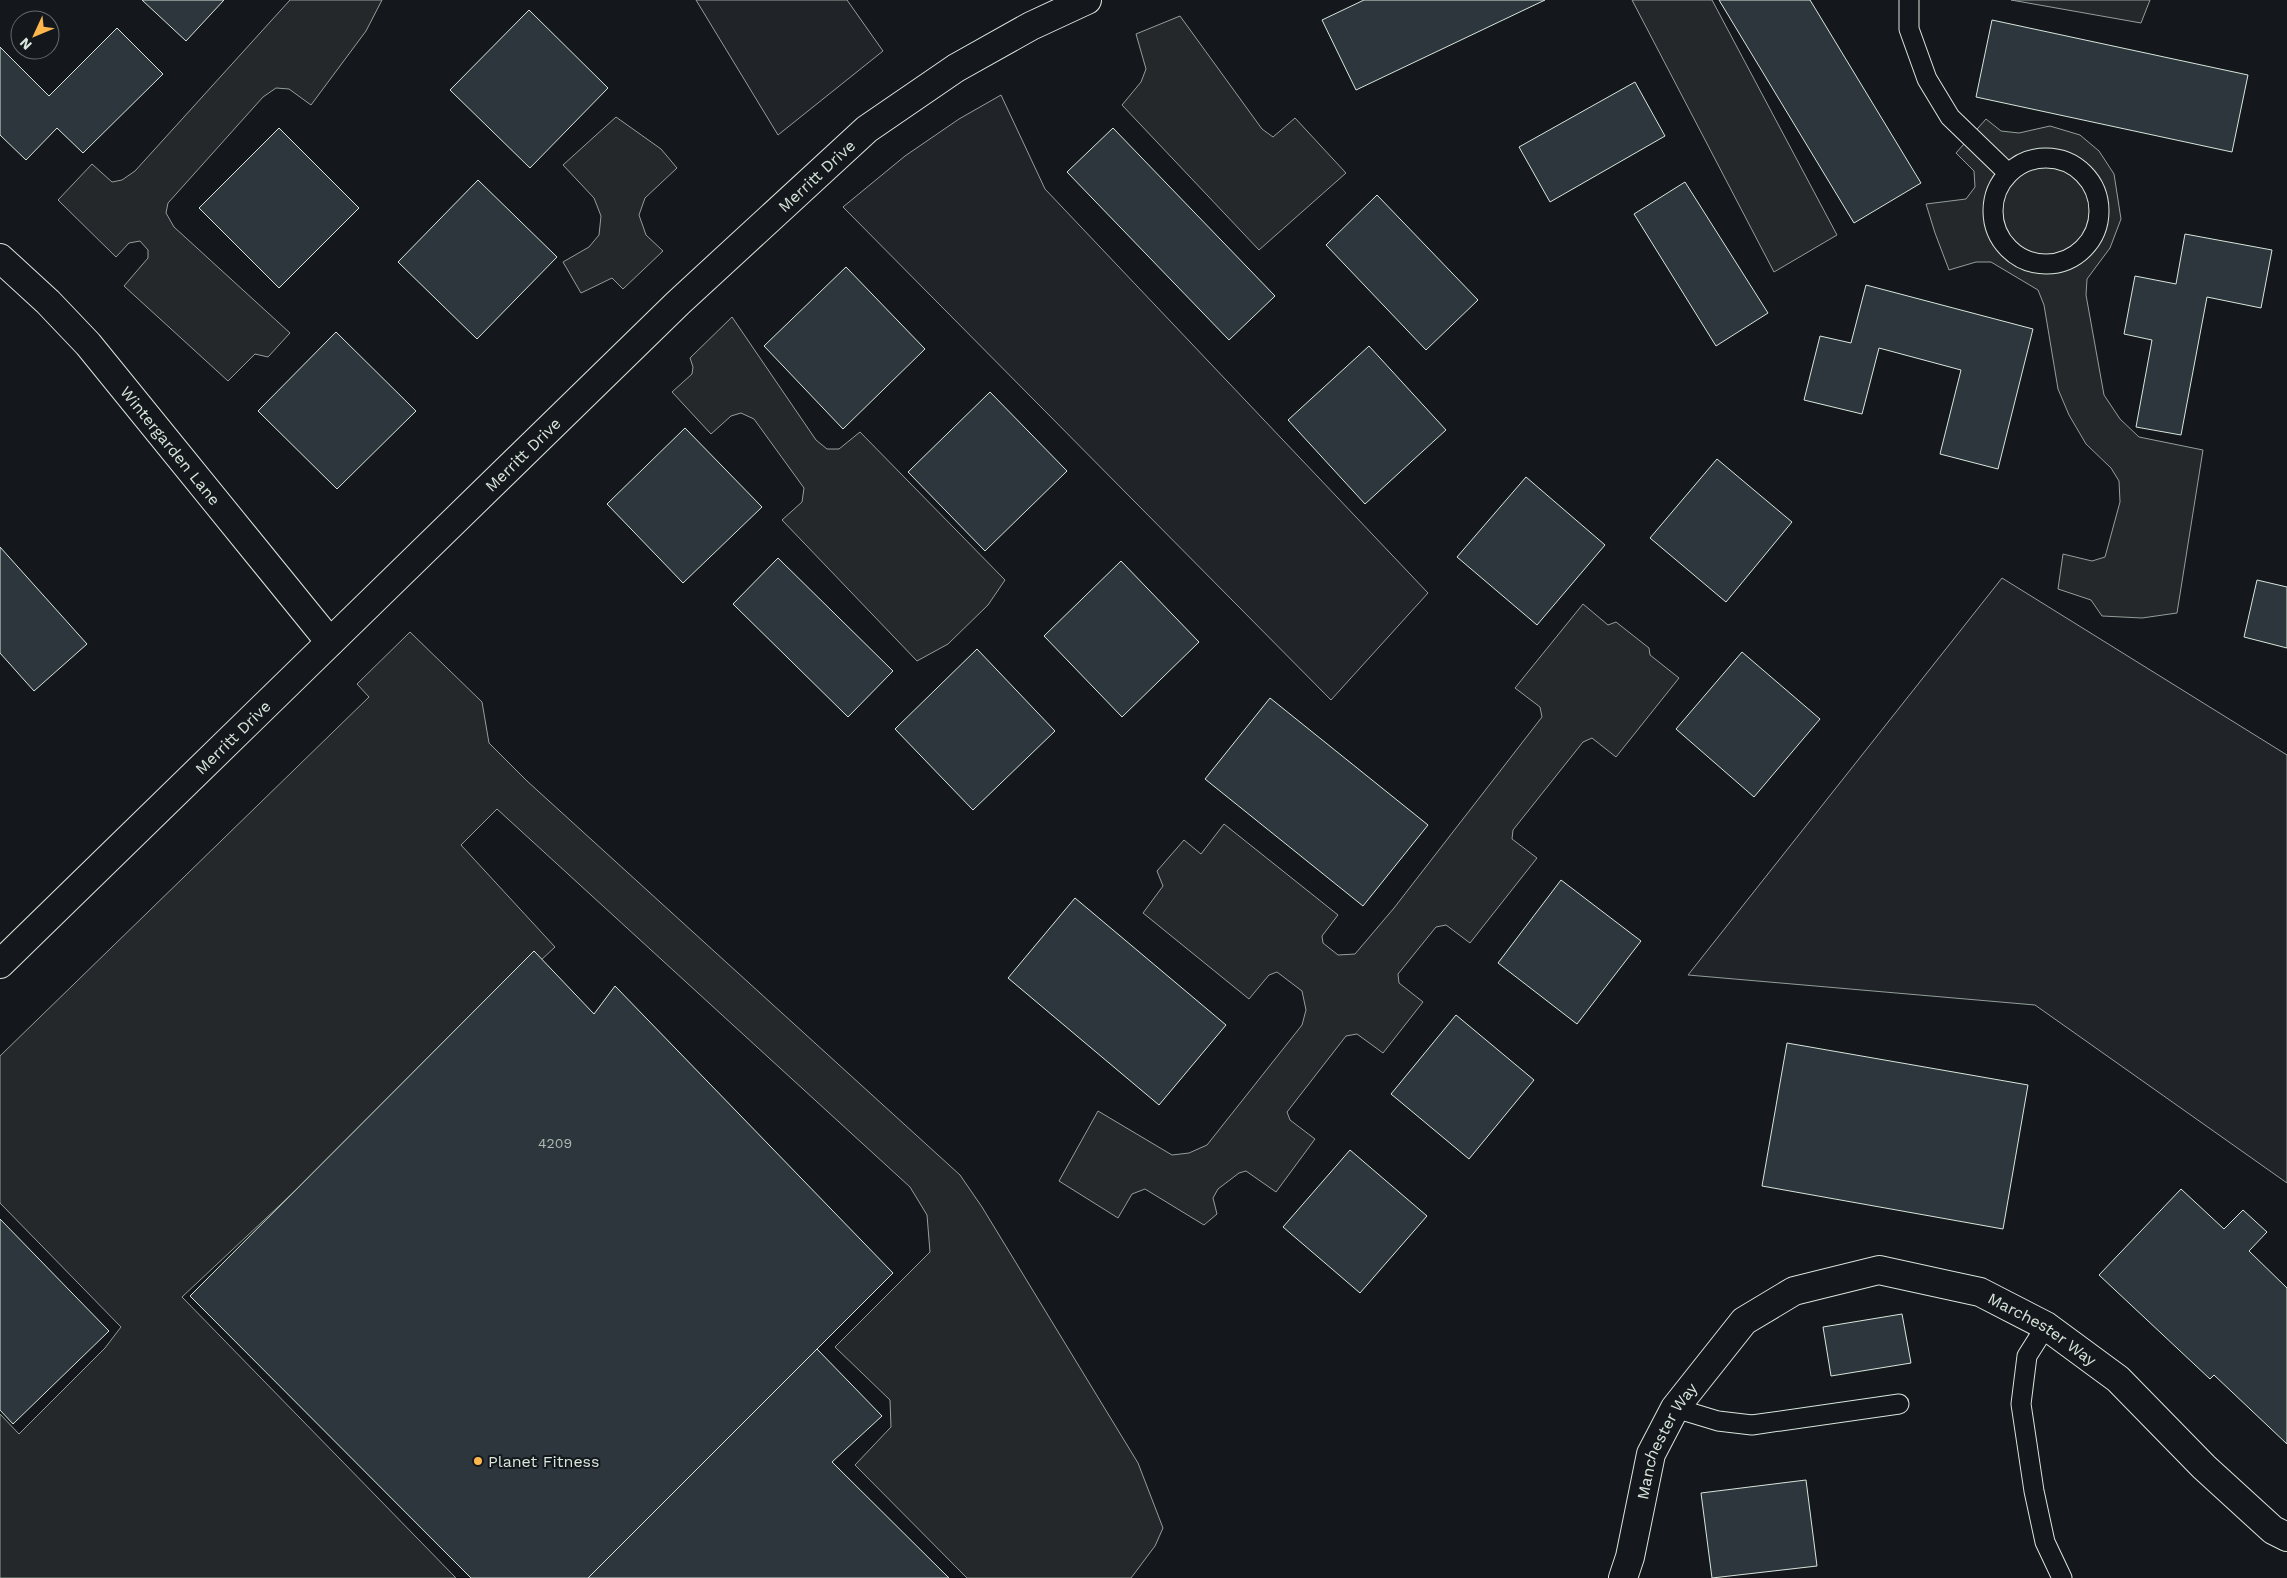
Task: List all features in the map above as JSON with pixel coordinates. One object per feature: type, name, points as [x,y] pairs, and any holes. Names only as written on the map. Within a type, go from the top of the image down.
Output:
[{"type":"street","name":"Merritt Drive","points":[[0,964],[678,303],[867,129],[956,68],[1031,26],[1087,0]]},
{"type":"street","name":"Wintergarden Lane","points":[[0,258],[48,302],[88,344],[330,642]]},
{"type":"street","name":"Marchester Way","points":[[1744,1321],[1794,1291],[1879,1270],[1980,1292],[2046,1326],[2118,1379],[2204,1467],[2273,1530],[2287,1537]]},
{"type":"street","name":"Manchester Way","points":[[1623,1578],[1630,1557],[1651,1454],[1675,1408],[1744,1321]]},
{"type":"lane","points":[[1910,0],[1909,28],[1927,79],[1950,117],[2008,173]]},
{"type":"lane","points":[[2043,157],[2062,160],[2080,169],[2092,184],[2099,203],[2099,220],[2094,236],[2083,249],[2070,258],[2053,263],[2037,263],[2022,258],[2009,247],[1999,234],[1994,219],[1994,202],[1999,186],[2008,173],[2024,162],[2043,157]]},
{"type":"lane","points":[[2046,1326],[2027,1356],[2021,1404],[2034,1491],[2044,1534],[2062,1578]]},
{"type":"lane","points":[[1675,1408],[1718,1421],[1752,1425],[1899,1404]]},
{"type":"shaded area","points":[[290,0],[382,0],[366,31],[311,105],[289,89],[276,88],[263,97],[168,203],[166,213],[174,227],[290,333],[268,357],[255,354],[228,381],[124,286],[148,258],[148,250],[140,241],[129,243],[116,257],[58,200],[92,164],[112,182],[122,180],[135,171]]},
{"type":"shaded area","points":[[696,0],[847,0],[883,51],[778,135]]},
{"type":"shaded area","points":[[1632,0],[1712,0],[1837,235],[1774,272]]},
{"type":"shaded area","points":[[2011,0],[2150,0],[2141,23]]},
{"type":"shaded area","points":[[1180,16],[1262,129],[1273,137],[1295,118],[1346,173],[1259,250],[1122,105],[1141,82],[1146,69],[1136,34]]},
{"type":"shaded area","points":[[1001,95],[1045,189],[1428,593],[1331,700],[843,207],[905,156],[959,119]]},
{"type":"shaded area","points":[[616,117],[661,149],[677,168],[645,198],[639,215],[646,235],[663,251],[623,289],[612,278],[581,293],[563,262],[589,247],[599,235],[601,216],[594,198],[563,165]]},
{"type":"shaded area","points":[[1986,119],[2001,131],[2019,133],[2050,126],[2080,135],[2099,151],[2114,174],[2121,219],[2110,248],[2087,279],[2086,295],[2104,395],[2120,419],[2139,437],[2203,450],[2177,613],[2142,618],[2102,616],[2091,600],[2058,589],[2063,554],[2092,561],[2105,557],[2120,502],[2119,481],[2111,468],[2086,444],[2069,415],[2058,389],[2044,305],[2038,290],[1991,262],[1976,262],[1949,270],[1935,233],[1926,204],[1966,199],[1975,187],[1974,171],[1956,153]]},
{"type":"shaded area","points":[[732,317],[816,440],[827,449],[839,449],[860,432],[1005,580],[988,605],[948,644],[917,661],[782,520],[802,502],[804,488],[754,419],[741,413],[731,416],[711,434],[672,392],[692,374],[693,367],[690,358]]},
{"type":"shaded area","points":[[2002,578],[2287,755],[2287,1183],[2035,1005],[1688,975]]},
{"type":"shaded area","points":[[1583,604],[1608,625],[1616,622],[1649,648],[1650,655],[1679,678],[1616,757],[1592,738],[1583,742],[1513,830],[1512,839],[1537,858],[1470,943],[1446,925],[1436,927],[1398,974],[1399,983],[1423,1002],[1383,1053],[1357,1034],[1346,1036],[1287,1112],[1290,1120],[1315,1139],[1276,1192],[1246,1171],[1239,1173],[1218,1189],[1213,1198],[1217,1214],[1204,1225],[1145,1189],[1132,1194],[1118,1218],[1059,1181],[1098,1111],[1172,1155],[1189,1153],[1207,1145],[1302,1025],[1306,1010],[1302,991],[1277,972],[1269,975],[1249,999],[1143,913],[1163,886],[1157,871],[1184,840],[1201,854],[1224,824],[1338,915],[1322,936],[1323,943],[1338,955],[1355,954],[1394,908],[1542,717],[1540,707],[1515,688]]},
{"type":"shaded area","points":[[410,632],[482,702],[489,743],[527,781],[960,1175],[982,1207],[1138,1463],[1163,1528],[1155,1546],[1131,1578],[967,1578],[855,1465],[891,1427],[890,1400],[835,1347],[930,1252],[927,1215],[910,1187],[497,809],[461,845],[555,947],[182,1297],[456,1578],[0,1578],[0,1414],[19,1434],[105,1348],[121,1327],[0,1203],[0,1056],[369,697],[357,684]]},
{"type":"building","points":[[142,0],[224,0],[186,41]]},
{"type":"building","points":[[1364,0],[1545,0],[1356,90],[1322,20]]},
{"type":"building","points":[[1719,0],[1810,0],[1921,183],[1854,223]]},
{"type":"building","points":[[529,10],[608,88],[530,168],[450,90]]},
{"type":"building","points":[[1992,20],[2248,75],[2232,152],[1976,97]]},
{"type":"building","points":[[117,28],[163,74],[83,153],[57,128],[26,160],[0,135],[0,47],[10,57],[10,60],[13,60],[49,96]]},
{"type":"building","points":[[1635,82],[1665,136],[1550,202],[1519,147]]},
{"type":"building","points":[[279,128],[359,208],[279,288],[199,208]]},
{"type":"building","points":[[1113,128],[1275,296],[1229,340],[1067,172]]},
{"type":"building","points":[[478,180],[557,257],[477,339],[398,262]]},
{"type":"building","points":[[1685,182],[1768,313],[1716,346],[1634,214]]},
{"type":"building","points":[[1377,195],[1478,300],[1426,350],[1326,245]]},
{"type":"building","points":[[2185,234],[2272,250],[2261,308],[2207,297],[2181,435],[2136,427],[2152,340],[2124,334],[2135,276],[2176,284]]},
{"type":"building","points":[[846,267],[925,349],[843,429],[764,346]]},
{"type":"building","points":[[1866,285],[2033,329],[1998,469],[1940,454],[1961,370],[1879,348],[1862,414],[1804,400],[1820,336],[1851,343]]},
{"type":"building","points":[[336,332],[416,411],[337,489],[258,411]]},
{"type":"building","points":[[1369,346],[1446,430],[1365,504],[1288,420]]},
{"type":"building","points":[[990,392],[1067,471],[985,551],[908,472]]},
{"type":"building","points":[[685,428],[762,507],[683,583],[607,504]]},
{"type":"building","points":[[1717,459],[1792,522],[1726,602],[1650,538]]},
{"type":"building","points":[[1526,477],[1605,545],[1537,625],[1457,557]]},
{"type":"building","points":[[0,547],[87,644],[34,691],[0,653]]},
{"type":"building","points":[[778,558],[893,671],[848,717],[733,604]]},
{"type":"building","points":[[1121,561],[1199,642],[1122,717],[1044,636]]},
{"type":"building","points":[[2257,580],[2287,587],[2287,648],[2244,637]]},
{"type":"building","points":[[977,649],[1055,731],[973,810],[895,729]]},
{"type":"building","points":[[1742,652],[1820,719],[1754,797],[1676,729]]},
{"type":"building","points":[[1270,698],[1428,825],[1363,906],[1205,779]]},
{"type":"building","points":[[1561,880],[1641,941],[1577,1024],[1498,963]]},
{"type":"building","points":[[1075,898],[1226,1025],[1159,1105],[1008,978]]},
{"type":"building","points":[[534,951],[594,1014],[615,986],[893,1273],[588,1578],[471,1578],[190,1296]]},
{"type":"building","points":[[1456,1015],[1534,1080],[1469,1159],[1391,1094]]},
{"type":"building","points":[[1787,1043],[2028,1085],[2003,1229],[1762,1186]]},
{"type":"building","points":[[1350,1150],[1427,1216],[1360,1293],[1283,1227]]},
{"type":"building","points":[[2181,1189],[2224,1229],[2243,1210],[2267,1232],[2249,1251],[2287,1288],[2287,1444],[2214,1375],[2210,1379],[2099,1275]]},
{"type":"building","points":[[0,1219],[109,1331],[13,1424],[0,1410]]},
{"type":"building","points":[[1902,1314],[1911,1363],[1831,1376],[1823,1327]]},
{"type":"building","points":[[817,1349],[882,1416],[832,1462],[949,1578],[588,1578]]},
{"type":"building","points":[[1806,1480],[1817,1566],[1712,1578],[1701,1493]]},
{"type":"place","name":"Planet Fitness","points":[[478,1461]]}]
